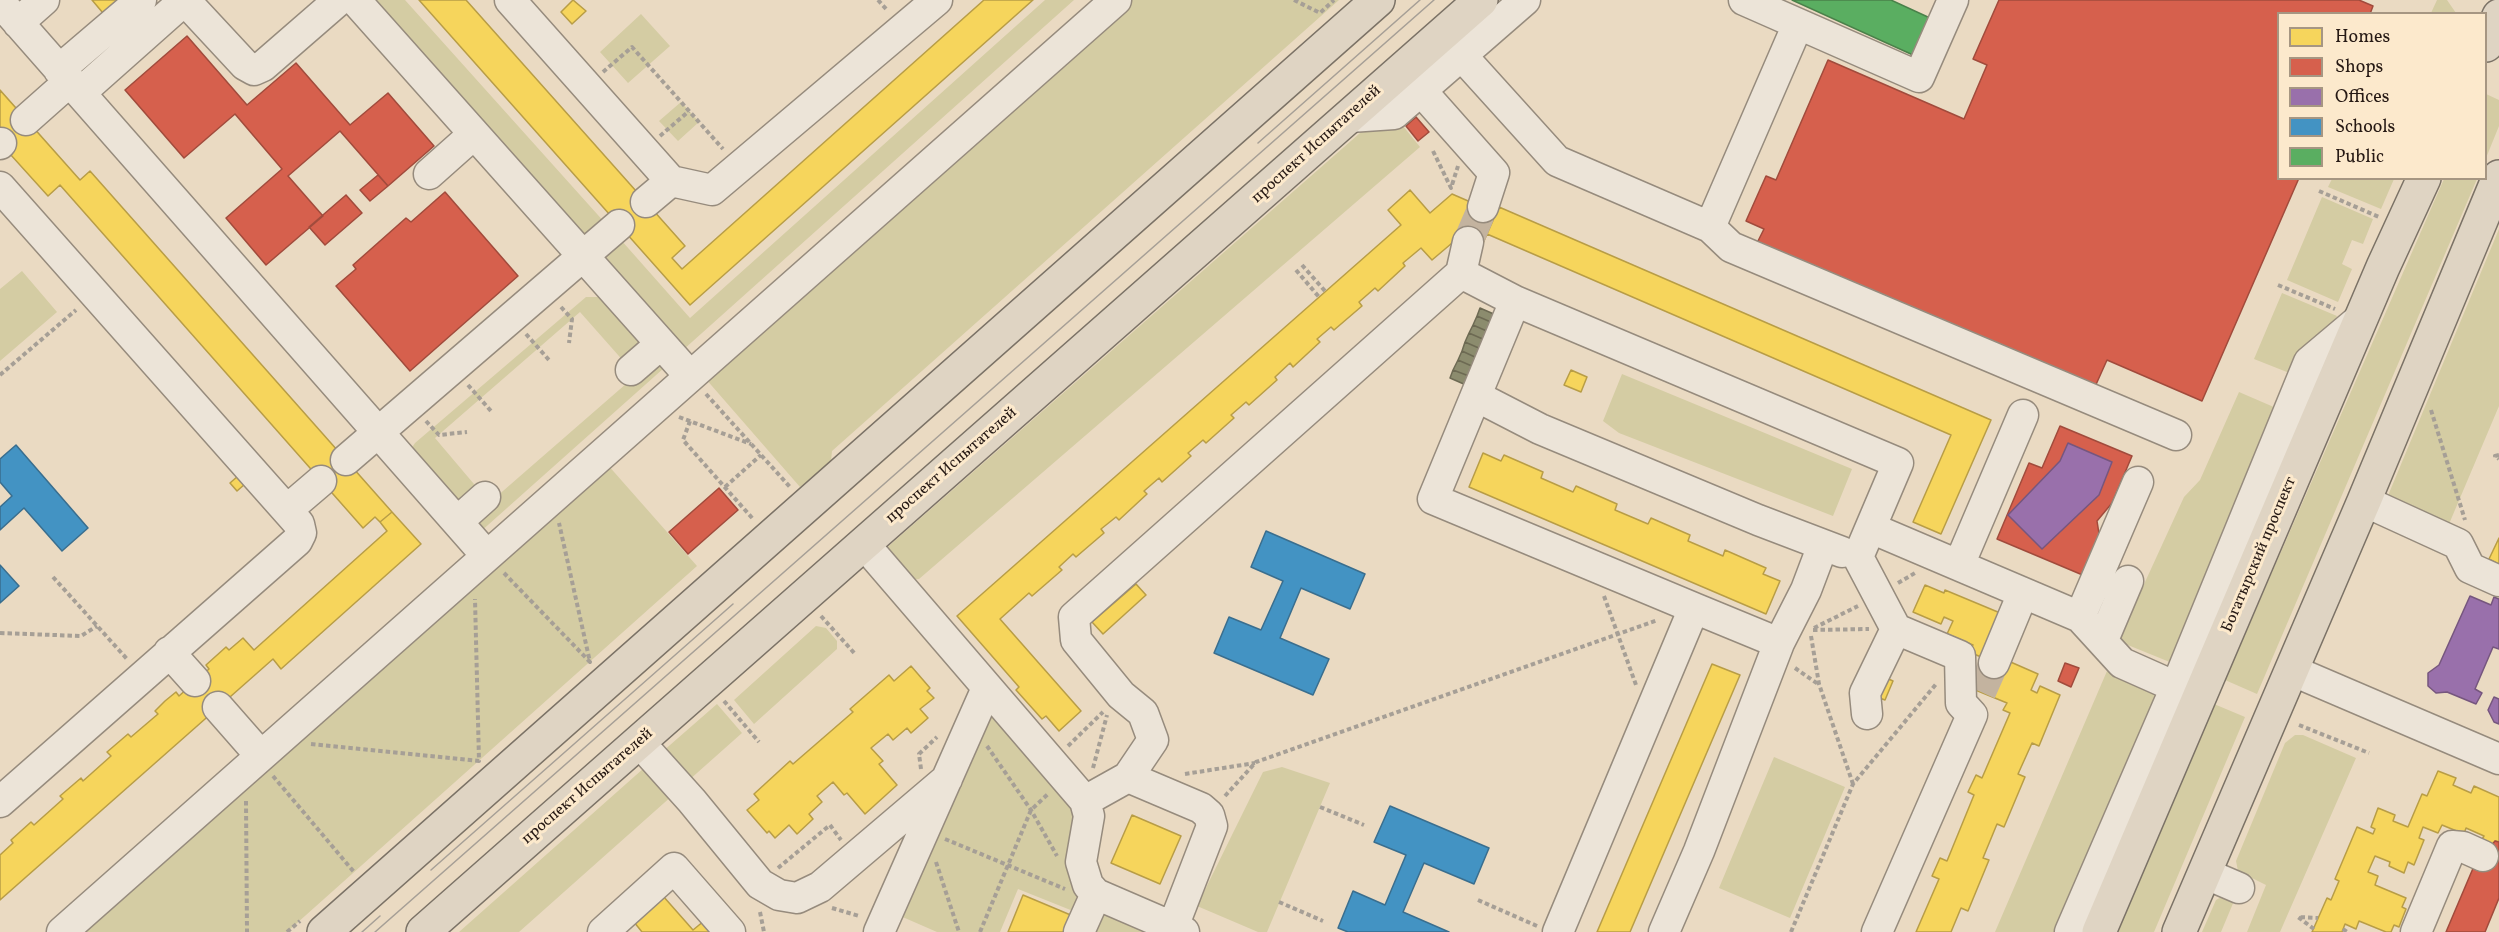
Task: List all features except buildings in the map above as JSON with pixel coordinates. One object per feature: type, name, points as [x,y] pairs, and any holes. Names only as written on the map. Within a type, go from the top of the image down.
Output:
[{"type":"main road","points":[[324,932],[1378,0]]},
{"type":"main road","name":"проспект Испытателей","points":[[423,932],[1350,117],[1412,80],[1481,0]]},
{"type":"main road","points":[[2487,43],[2499,16]]},
{"type":"main road","points":[[2179,932],[2364,501],[2499,177]]},
{"type":"main road","name":"Богатырский проспект","points":[[2099,932],[2351,315],[2423,180]]},
{"type":"street","points":[[44,0],[9,12],[495,564]]},
{"type":"street","points":[[70,81],[141,0]]},
{"type":"street","points":[[26,120],[70,81],[178,6],[185,4],[245,65],[254,70],[311,31],[339,0]]},
{"type":"street","points":[[355,0],[392,52],[474,134],[690,376]]},
{"type":"street","points":[[520,3],[587,87],[671,181],[712,190],[937,0]]},
{"type":"street","points":[[62,932],[495,564],[690,376],[1116,0]]},
{"type":"street","points":[[1483,207],[1494,173],[1412,80],[1462,56],[1525,0]]},
{"type":"street","points":[[1744,0],[1918,77],[1953,0]]},
{"type":"street","points":[[1710,227],[1798,24]]},
{"type":"street","points":[[1462,56],[1547,137],[1557,161],[1710,227],[1731,247],[2176,435]]},
{"type":"street","points":[[429,174],[474,134]]},
{"type":"street","points":[[646,202],[671,181]]},
{"type":"street","points":[[0,186],[287,510],[299,524],[301,533],[297,541],[0,802]]},
{"type":"street","points":[[346,460],[619,225]]},
{"type":"street","points":[[1085,801],[1133,779],[1153,740],[1143,713],[1121,695],[1076,640],[1074,617],[1461,273],[1468,242]]},
{"type":"street","points":[[1461,273],[1515,301],[1898,463],[1858,557]]},
{"type":"street","points":[[1515,301],[1433,499],[1779,643]]},
{"type":"street","points":[[2070,932],[2176,687],[2309,362],[2351,315]]},
{"type":"street","points":[[631,370],[661,344]]},
{"type":"street","points":[[1476,396],[1540,429],[1823,545],[1858,557],[1896,629],[1960,656],[1961,703],[1976,704],[1877,932]]},
{"type":"street","points":[[1959,565],[2023,415]]},
{"type":"street","points":[[287,510],[321,481]]},
{"type":"street","points":[[2080,617],[2138,482]]},
{"type":"street","points":[[457,522],[485,497]]},
{"type":"street","points":[[2364,501],[2458,544],[2470,568],[2499,581]]},
{"type":"street","points":[[1871,528],[2080,617],[2122,663],[2176,687]]},
{"type":"street","points":[[864,544],[1085,801],[1089,816],[1082,862],[1084,877],[1079,932]]},
{"type":"street","points":[[1664,932],[1699,851],[1779,643],[1806,590],[1823,545]]},
{"type":"street","points":[[2103,640],[2128,581]]},
{"type":"street","points":[[1994,663],[2023,593]]},
{"type":"street","points":[[1550,930],[1647,720],[1694,608]]},
{"type":"street","points":[[1867,714],[1865,693],[1896,629]]},
{"type":"street","points":[[169,652],[195,681]]},
{"type":"street","points":[[2291,670],[2499,759]]},
{"type":"street","points":[[888,929],[942,783],[958,726],[987,688]]},
{"type":"street","points":[[218,707],[264,762]]},
{"type":"street","points":[[639,742],[692,801],[760,884],[779,895],[796,898],[819,886],[942,783]]},
{"type":"street","points":[[1082,892],[1178,930],[1212,826],[1209,815],[1201,808],[1133,779]]},
{"type":"street","points":[[2416,932],[2452,846],[2463,847],[2483,856]]},
{"type":"street","points":[[603,932],[674,868],[730,932]]},
{"type":"street","points":[[2204,873],[2239,888]]},
{"type":"path","points":[[878,0],[885,8]]},
{"type":"path","points":[[1294,0],[1320,13],[1334,0]]},
{"type":"path","points":[[587,87],[632,47],[739,167]]},
{"type":"path","points":[[644,150],[689,111]]},
{"type":"path","points":[[1433,151],[1451,188],[1465,141]]},
{"type":"path","points":[[2319,191],[2382,218],[2377,228]]},
{"type":"path","points":[[1302,265],[1325,291]]},
{"type":"path","points":[[1296,270],[1319,297]]},
{"type":"path","points":[[2278,285],[2351,315]]},
{"type":"path","points":[[545,289],[572,319],[569,344]]},
{"type":"path","points":[[0,375],[95,294]]},
{"type":"path","points":[[511,318],[549,360]]},
{"type":"path","points":[[453,368],[491,411]]},
{"type":"path","points":[[690,376],[796,494]]},
{"type":"path","points":[[411,404],[439,435],[467,432]]},
{"type":"path","points":[[2430,406],[2466,524]]},
{"type":"path","points":[[679,417],[752,445]]},
{"type":"path","points":[[690,421],[683,440],[755,522]]},
{"type":"path","points":[[724,487],[761,455]]},
{"type":"path","points":[[495,564],[590,662],[558,522]]},
{"type":"path","points":[[1592,564],[1619,634],[1647,720]]},
{"type":"path","points":[[53,577],[142,676]]},
{"type":"path","points":[[1806,590],[1819,684],[1854,784]]},
{"type":"path","points":[[307,744],[479,761],[474,594]]},
{"type":"path","points":[[1133,779],[1256,762],[1694,608]]},
{"type":"path","points":[[820,616],[856,655]]},
{"type":"path","points":[[0,633],[81,636],[97,626]]},
{"type":"path","points":[[1810,630],[1896,629]]},
{"type":"path","points":[[1791,932],[1854,784],[1960,656]]},
{"type":"path","points":[[723,700],[759,742]]},
{"type":"path","points":[[980,932],[1031,810],[1058,770],[1108,707],[1085,801]]},
{"type":"path","points":[[2299,725],[2368,753]]},
{"type":"path","points":[[942,783],[919,767],[919,754],[958,726],[1031,810],[1062,866]]},
{"type":"path","points":[[264,762],[354,872]]},
{"type":"path","points":[[1209,815],[1256,762]]},
{"type":"path","points":[[246,798],[247,932]]},
{"type":"path","points":[[1320,807],[1364,825]]},
{"type":"path","points":[[760,884],[830,825],[855,857]]},
{"type":"path","points":[[925,830],[1008,865],[1082,892]]},
{"type":"path","points":[[925,830],[959,932]]},
{"type":"path","points":[[796,898],[888,929]]},
{"type":"path","points":[[1478,900],[1550,930]]},
{"type":"path","points":[[1279,902],[1323,921]]},
{"type":"path","points":[[2314,928],[2298,917],[2318,918]]},
{"type":"shaded area","points":[[369,0],[405,0],[606,224],[586,241]]},
{"type":"shaded area","points":[[1045,0],[1074,0],[683,350],[601,258],[621,240],[690,318]]},
{"type":"shaded area","points":[[1126,0],[1339,0],[832,451],[831,461],[800,487],[705,378]]},
{"type":"shaded area","points":[[2437,0],[2447,0],[2455,12],[2431,12]]},
{"type":"shaded area","points":[[641,14],[670,46],[628,83],[600,52]]},
{"type":"shaded area","points":[[2487,94],[2499,100],[2499,126],[2487,156]]},
{"type":"shaded area","points":[[681,102],[699,122],[678,141],[659,121]]},
{"type":"shaded area","points":[[1376,119],[1403,126],[1420,147],[919,579],[909,580],[883,551]]},
{"type":"shaded area","points":[[2331,180],[2394,180],[2381,209],[2328,187]]},
{"type":"shaded area","points":[[2444,180],[2477,180],[2257,694],[2225,680]]},
{"type":"shaded area","points":[[2322,197],[2373,219],[2363,244],[2352,240],[2342,264],[2352,269],[2338,302],[2287,280]]},
{"type":"shaded area","points":[[2499,229],[2499,406],[2449,524],[2387,498]]},
{"type":"shaded area","points":[[22,271],[57,312],[0,361],[0,289]]},
{"type":"shaded area","points":[[2282,293],[2337,316],[2326,341],[2297,376],[2254,359]]},
{"type":"shaded area","points":[[586,297],[600,297],[608,302],[639,337],[640,345],[626,364],[580,312],[435,438],[479,490],[462,504],[411,449],[415,443]]},
{"type":"shaded area","points":[[650,363],[660,363],[664,368],[479,533],[474,528],[480,511]]},
{"type":"shaded area","points":[[1622,374],[1852,469],[1833,516],[1619,433],[1603,421]]},
{"type":"shaded area","points":[[2239,392],[2283,411],[2177,665],[2118,641],[2184,497],[2200,480]]},
{"type":"shaded area","points":[[607,464],[697,566],[287,932],[82,932]]},
{"type":"shaded area","points":[[816,626],[826,628],[837,641],[837,649],[754,724],[734,700]]},
{"type":"shaded area","points":[[2107,671],[2168,694],[2066,932],[1995,932]]},
{"type":"shaded area","points":[[717,704],[742,733],[688,781],[662,752]]},
{"type":"shaded area","points":[[2214,704],[2245,717],[2154,932],[2117,932]]},
{"type":"shaded area","points":[[987,706],[1077,804],[1080,885],[1078,913],[1018,889],[1000,932],[937,932],[898,915]]},
{"type":"shaded area","points":[[2295,735],[2303,735],[2356,758],[2280,932],[2247,932],[2266,885],[2238,871],[2236,861],[2285,743]]},
{"type":"shaded area","points":[[1774,757],[1845,787],[1790,918],[1719,888]]},
{"type":"shaded area","points":[[1282,767],[1330,783],[1267,932],[1258,932],[1197,906],[1263,772]]},
{"type":"shaded area","points":[[644,768],[673,795],[519,932],[459,932]]},
{"type":"shaded area","points":[[2223,896],[2234,901],[2221,932],[2202,932],[2216,900]]},
{"type":"shaded area","points":[[1098,907],[1157,932],[1087,932]]},
{"type":"tunnel","points":[[1468,242],[1483,207]]},
{"type":"tunnel","points":[[1981,692],[1994,663]]},
{"type":"tram line","points":[[1258,143],[1420,0]]},
{"type":"tram line","points":[[375,932],[1434,0]]},
{"type":"tram line","points":[[431,870],[733,604]]},
{"type":"tram line","points":[[362,932],[380,916]]}]
